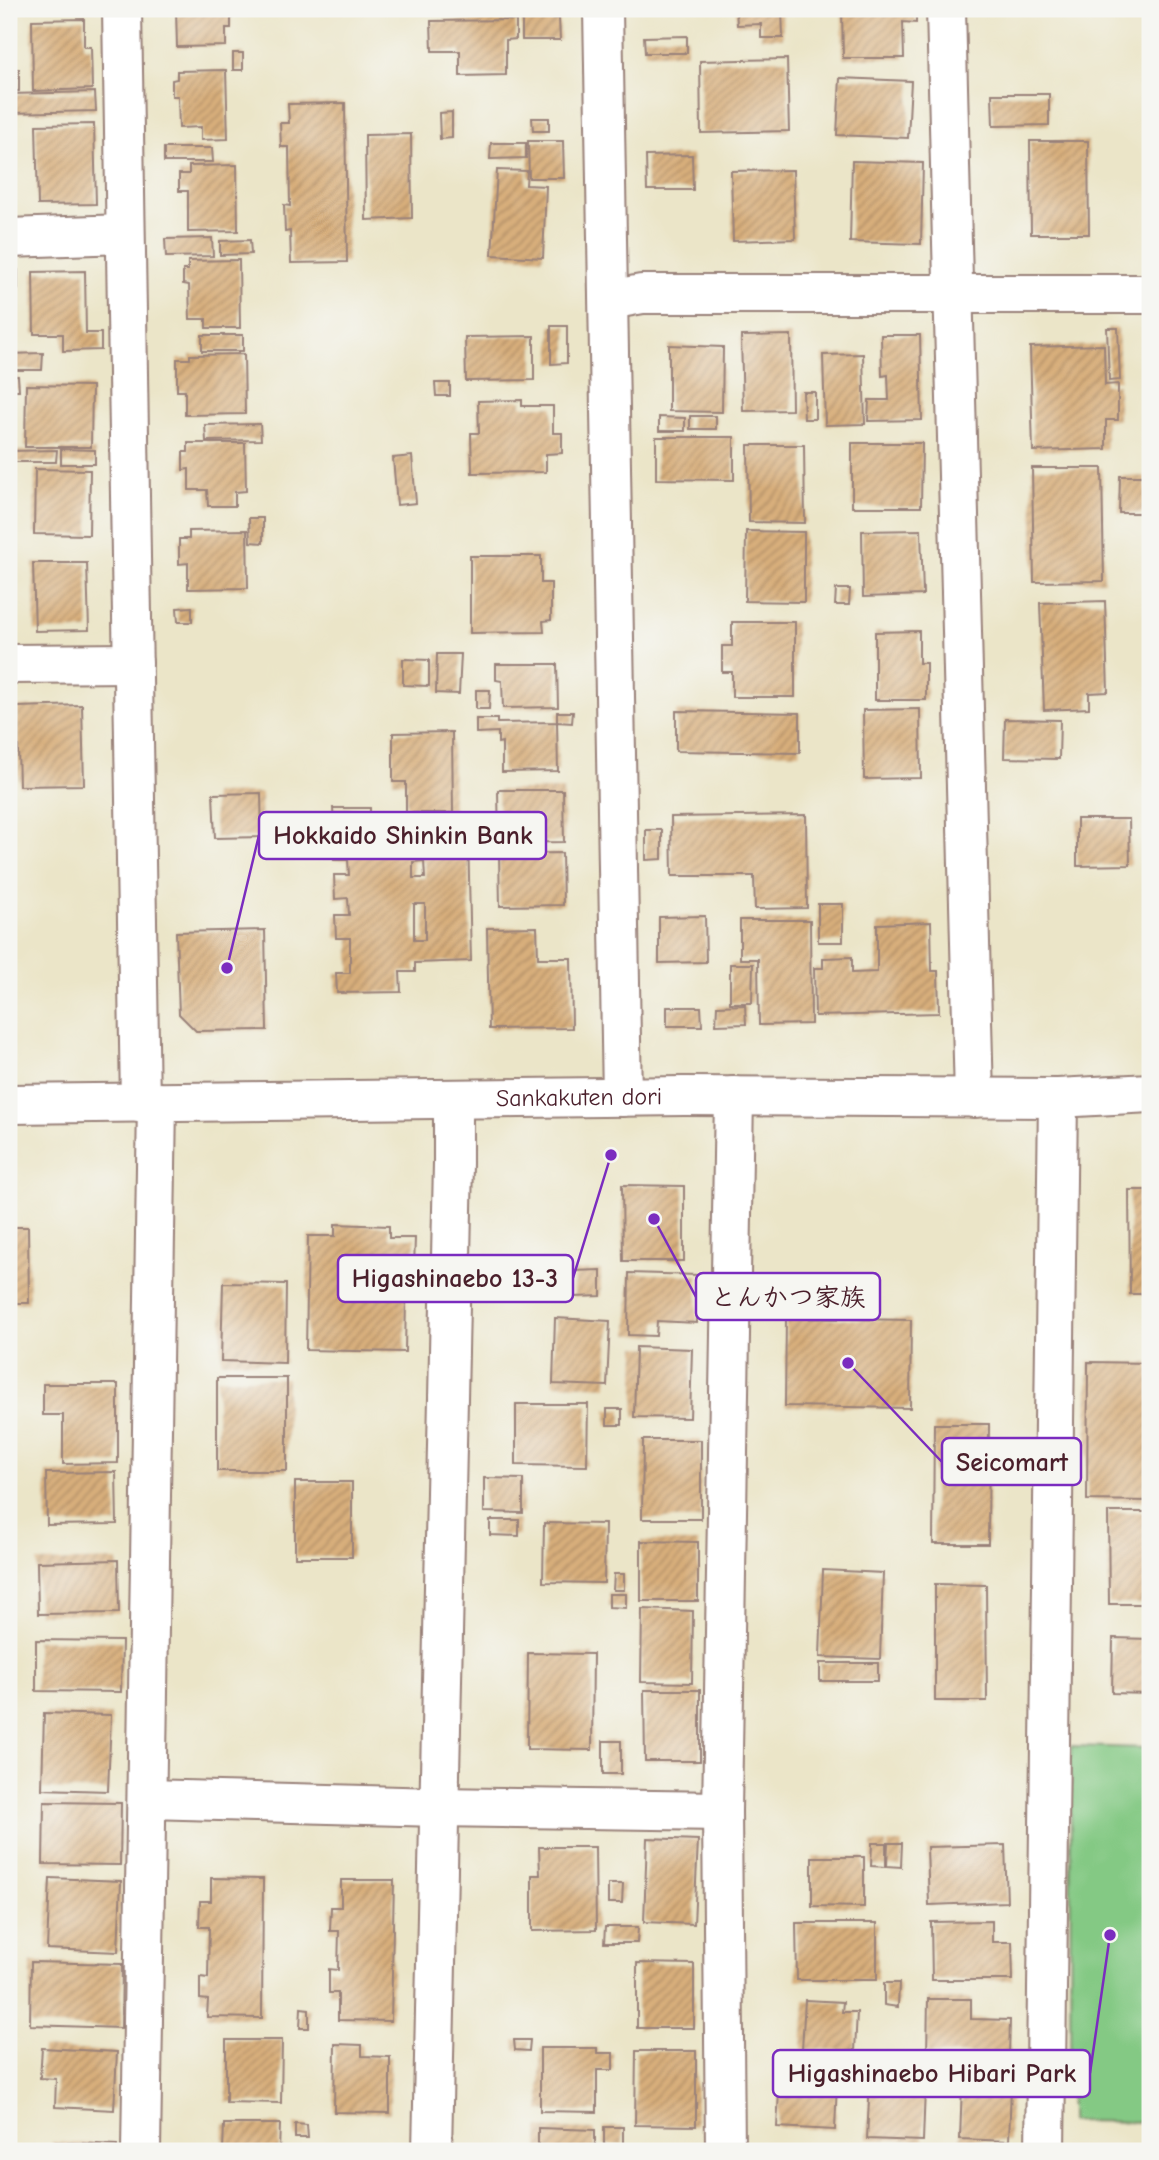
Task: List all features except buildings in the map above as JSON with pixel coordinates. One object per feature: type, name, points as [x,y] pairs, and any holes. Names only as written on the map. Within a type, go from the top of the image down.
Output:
[{"type":"street","points":[[122,9],[133,663],[148,1103],[148,1798],[141,2151]]},
{"type":"street","points":[[603,9],[622,1097]]},
{"type":"street","points":[[946,9],[974,1098]]},
{"type":"street","points":[[9,238],[124,234]]},
{"type":"street","points":[[609,300],[642,294],[1150,294]]},
{"type":"street","points":[[9,664],[133,663]]},
{"type":"street","name":"Sankakuten dori","points":[[9,1104],[734,1096],[1058,1098],[1150,1093]]},
{"type":"street","points":[[725,2151],[723,1811],[734,1096]]},
{"type":"street","points":[[1045,2151],[1058,1098]]},
{"type":"street","points":[[432,2151],[453,1099]]},
{"type":"street","points":[[148,1798],[438,1807],[723,1811]]},
{"type":"green space","points":[[1071,1746],[1150,1748],[1150,2122],[1070,2121]]},
{"type":"place","name":"Hokkaido Shinkin Bank","points":[[227,968]]},
{"type":"place","name":"Higashinaebo 13-3","points":[[611,1155]]},
{"type":"place","name":"とんかつ家族","points":[[654,1219]]},
{"type":"place","name":"Seicomart","points":[[848,1363]]},
{"type":"place","name":"Higashinaebo Hibari Park","points":[[1110,1935]]}]
